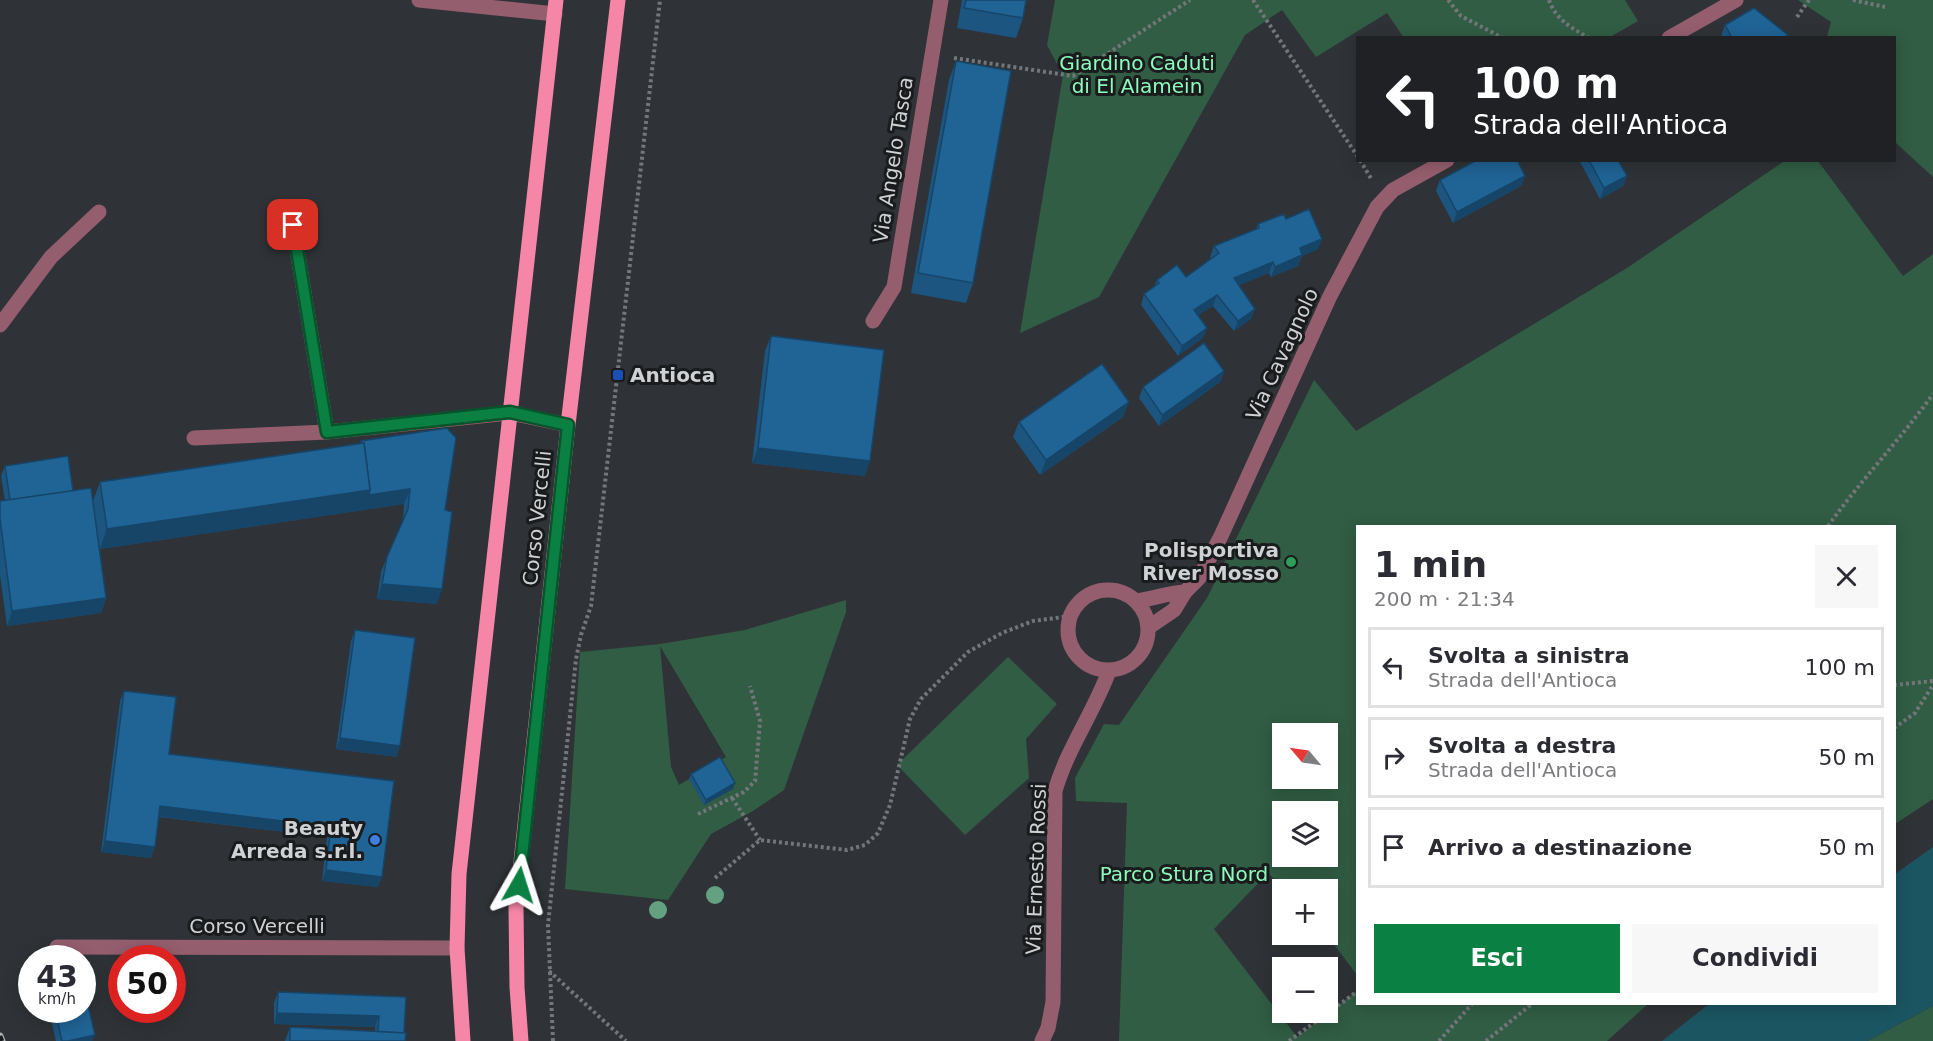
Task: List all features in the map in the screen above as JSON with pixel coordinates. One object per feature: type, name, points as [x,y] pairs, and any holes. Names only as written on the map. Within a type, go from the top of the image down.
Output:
[{"type":"main road","name":"Corso Vercelli","points":[[521,1041],[517,987],[516,908],[568,425],[618,0]]},
{"type":"main road","name":"Corso Vercelli","points":[[463,1041],[457,948],[459,874],[556,7]]},
{"type":"street","points":[[419,0],[556,7]]},
{"type":"street","name":"Via Angelo Tasca","points":[[873,321],[894,287],[940,0]]},
{"type":"street","points":[[1673,36],[1736,0]]},
{"type":"street","name":"Via Cavagnolo","points":[[1149,627],[1174,610],[1185,592],[1199,578],[1221,536],[1330,296],[1377,207],[1393,190],[1443,162]]},
{"type":"street","points":[[0,325],[51,257],[99,212]]},
{"type":"street","points":[[293,225],[327,432]]},
{"type":"street","points":[[194,438],[327,432],[510,412],[568,425]]},
{"type":"street","points":[[1112,590],[1125,593],[1136,600],[1147,617],[1149,627],[1148,640],[1138,657],[1122,669],[1109,671],[1096,669],[1084,663],[1075,654],[1068,629],[1077,604],[1087,596],[1099,591],[1112,590]]},
{"type":"street","points":[[1136,600],[1185,592]]},
{"type":"street","name":"Via Ernesto Rossi","points":[[1042,1041],[1048,1028],[1053,1002],[1055,791],[1060,772],[1100,697],[1109,671]]},
{"type":"street","name":"Corso Vercelli","points":[[96,947],[457,948]]},
{"type":"path","points":[[553,1041],[548,925],[576,658],[591,606],[660,0]]},
{"type":"path","points":[[932,54],[1073,76],[1190,0]]},
{"type":"path","points":[[1253,0],[1356,154]]},
{"type":"path","points":[[1448,0],[1461,16],[1499,36]]},
{"type":"path","points":[[1549,0],[1556,13],[1567,25],[1586,36]]},
{"type":"path","points":[[1797,17],[1809,0]]},
{"type":"path","points":[[1853,0],[1885,7]]},
{"type":"path","points":[[1829,525],[1852,492],[1933,394]]},
{"type":"path","points":[[715,878],[760,840],[847,850],[865,845],[878,833],[890,805],[910,719],[921,699],[968,652],[985,642],[1033,621],[1071,616]]},
{"type":"path","points":[[1896,685],[1933,681]]},
{"type":"path","points":[[1896,727],[1915,713],[1933,685]]},
{"type":"path","points":[[698,814],[744,792],[755,781],[760,721],[750,686]]},
{"type":"path","points":[[732,798],[760,840]]},
{"type":"path","points":[[549,970],[626,1041]]},
{"type":"path","points":[[1289,1041],[1356,992]]},
{"type":"path","points":[[1439,1041],[1471,1005]]},
{"type":"path","points":[[1486,1041],[1531,1005]]},
{"type":"green space","name":"Giardino Caduti di El Alamein","points":[[1055,0],[1625,0],[1638,21],[1612,36],[1403,36],[1387,13],[1316,57],[1282,10],[1245,35],[1099,297],[1020,333],[1063,75],[1047,45]]},
{"type":"green space","points":[[1798,0],[1933,0],[1933,177],[1896,143],[1896,36],[1827,36],[1831,22]]},
{"type":"green space","name":"Polisportiva River Mosso","points":[[1783,162],[1819,162],[1903,276],[1933,254],[1933,799],[1896,823],[1896,525],[1356,525],[1356,974],[1334,945],[1338,945],[1338,879],[1274,879],[1268,873],[1214,929],[1272,1004],[1272,1023],[1286,1023],[1297,1037],[1315,1023],[1338,1023],[1338,1006],[1356,992],[1356,1005],[1647,1005],[1607,1041],[1119,1041],[1127,803],[1076,801],[1075,778],[1104,724],[1119,725],[1207,598],[1314,380],[1356,431],[1627,268]]},
{"type":"green space","points":[[846,600],[846,612],[784,790],[753,811],[711,834],[668,900],[565,889],[580,652],[660,644],[745,630]],"holes":[[[660,646],[726,757],[679,785],[671,767]]]},
{"type":"green space","points":[[1008,657],[1057,704],[1026,739],[1029,778],[965,835],[897,765]]},
{"type":"green space","points":[[1933,1006],[1933,1041],[1867,1041]]},
{"type":"water","points":[[1933,847],[1933,1006],[1867,1041],[1662,1041],[1708,1005],[1896,1005],[1896,873]]},
{"type":"building","points":[[966,0],[1026,0],[1023,18],[964,8]]},
{"type":"building","points":[[1754,8],[1788,35],[1731,36],[1725,25]]},
{"type":"building","points":[[956,61],[1011,71],[973,283],[918,273]]},
{"type":"building","points":[[1473,162],[1518,162],[1525,176],[1457,212],[1440,180]]},
{"type":"building","points":[[1590,162],[1619,162],[1627,176],[1604,188]]},
{"type":"building","points":[[1309,209],[1322,239],[1300,248],[1302,255],[1275,267],[1273,262],[1234,278],[1255,309],[1238,321],[1217,295],[1194,310],[1207,328],[1182,346],[1144,294],[1159,283],[1157,280],[1177,265],[1186,277],[1219,253],[1214,246],[1259,228],[1258,224],[1284,214],[1286,219]]},
{"type":"building","points":[[771,336],[884,350],[870,461],[758,448]]},
{"type":"building","points":[[1204,343],[1224,371],[1162,415],[1143,387]]},
{"type":"building","points":[[1102,364],[1129,402],[1046,460],[1019,422]]},
{"type":"building","points":[[447,428],[456,438],[445,510],[452,512],[442,589],[382,584],[387,557],[408,509],[410,489],[369,495],[364,443],[361,441]]},
{"type":"building","points":[[364,443],[370,490],[107,529],[100,482]]},
{"type":"building","points":[[68,456],[73,491],[10,500],[5,466]]},
{"type":"building","points":[[91,488],[106,598],[12,611],[0,519],[0,501]]},
{"type":"building","points":[[355,630],[415,638],[400,746],[340,738]]},
{"type":"building","points":[[124,691],[176,697],[169,754],[394,781],[382,877],[326,870],[331,827],[160,806],[155,847],[105,841]]},
{"type":"building","points":[[720,757],[735,783],[706,800],[691,774]]},
{"type":"building","points":[[278,992],[406,997],[404,1033],[378,1032],[379,1016],[277,1013]]},
{"type":"building","points":[[58,1023],[92,1023],[95,1035],[62,1041]]},
{"type":"building","points":[[290,1027],[406,1033],[405,1041],[290,1041]]},
{"type":"railway","points":[[0,1036],[2,1041]]},
{"type":"place","name":"Antioca","points":[[618,375]]},
{"type":"place","name":"Polisportiva River Mosso","points":[[1291,562]]},
{"type":"place","name":"Beauty Arreda s.r.l.","points":[[375,840]]},
{"type":"route","points":[[293,225],[327,432],[510,412],[568,425],[519,885]]},
{"type":"park label","name":"Parco Stura Nord","points":[[1184,874]]}]
